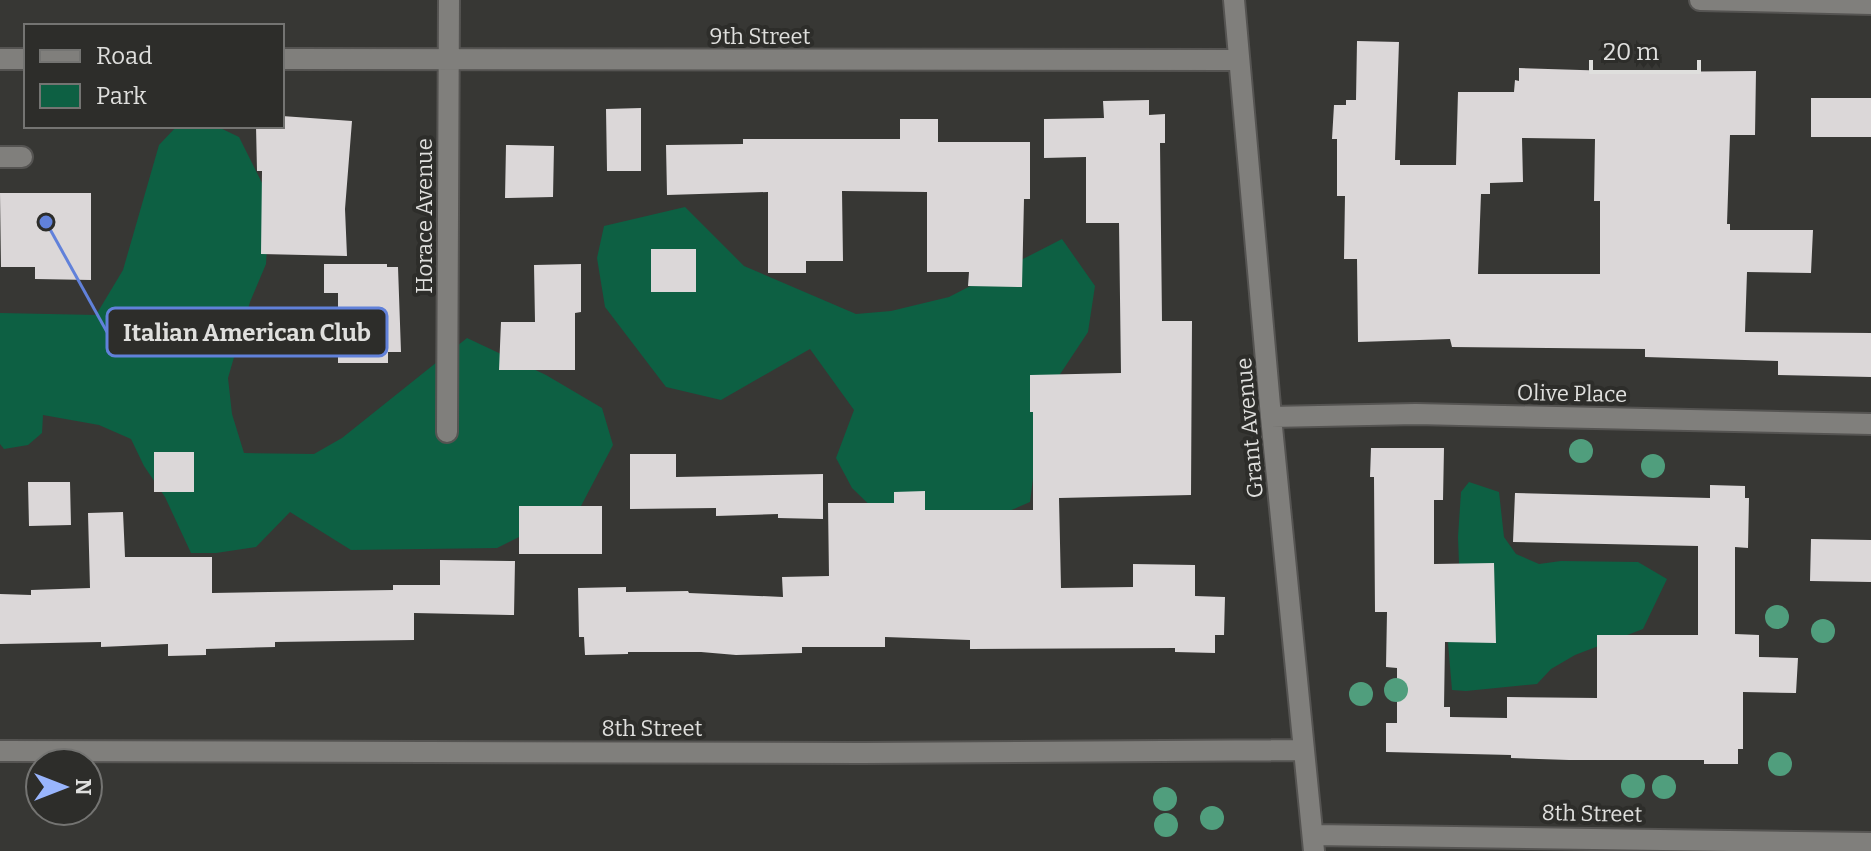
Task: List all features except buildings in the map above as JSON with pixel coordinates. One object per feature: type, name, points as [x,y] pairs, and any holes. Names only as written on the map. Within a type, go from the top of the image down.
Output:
[{"type":"street","name":"Horace Avenue","points":[[447,432],[449,0]]},
{"type":"street","name":"Grant Avenue","points":[[1234,0],[1313,843]]},
{"type":"street","points":[[1700,0],[1871,4]]},
{"type":"street","points":[[0,59],[24,59]]},
{"type":"street","name":"9th Street","points":[[284,59],[1238,60]]},
{"type":"street","points":[[0,157],[22,157]]},
{"type":"street","name":"Olive Place","points":[[1271,417],[1416,414],[1871,424]]},
{"type":"street","name":"8th Street","points":[[0,751],[863,753],[1304,750]]},
{"type":"street","name":"8th Street","points":[[1313,843],[1871,843]]},
{"type":"green space","points":[[175,128],[220,128],[239,137],[270,199],[266,264],[250,302],[228,378],[232,414],[244,453],[314,454],[342,438],[467,338],[546,375],[602,408],[613,445],[581,506],[497,548],[351,550],[290,512],[256,547],[191,553],[165,497],[144,466],[131,439],[99,425],[43,415],[42,433],[28,445],[4,449],[0,444],[0,313],[96,315],[123,270],[159,145]]},
{"type":"green space","points":[[685,207],[744,266],[856,314],[891,311],[949,297],[1062,239],[1095,286],[1088,332],[1043,400],[1030,502],[986,521],[883,518],[852,488],[836,458],[854,410],[810,349],[721,400],[666,387],[605,307],[597,258],[604,226]]},
{"type":"green space","points":[[1469,482],[1499,492],[1504,537],[1516,554],[1539,564],[1561,561],[1638,562],[1667,579],[1643,629],[1575,655],[1551,669],[1537,684],[1452,690],[1448,643],[1461,615],[1458,537],[1461,492]]},
{"type":"place","name":"Italian American Club","points":[[46,222]]}]
